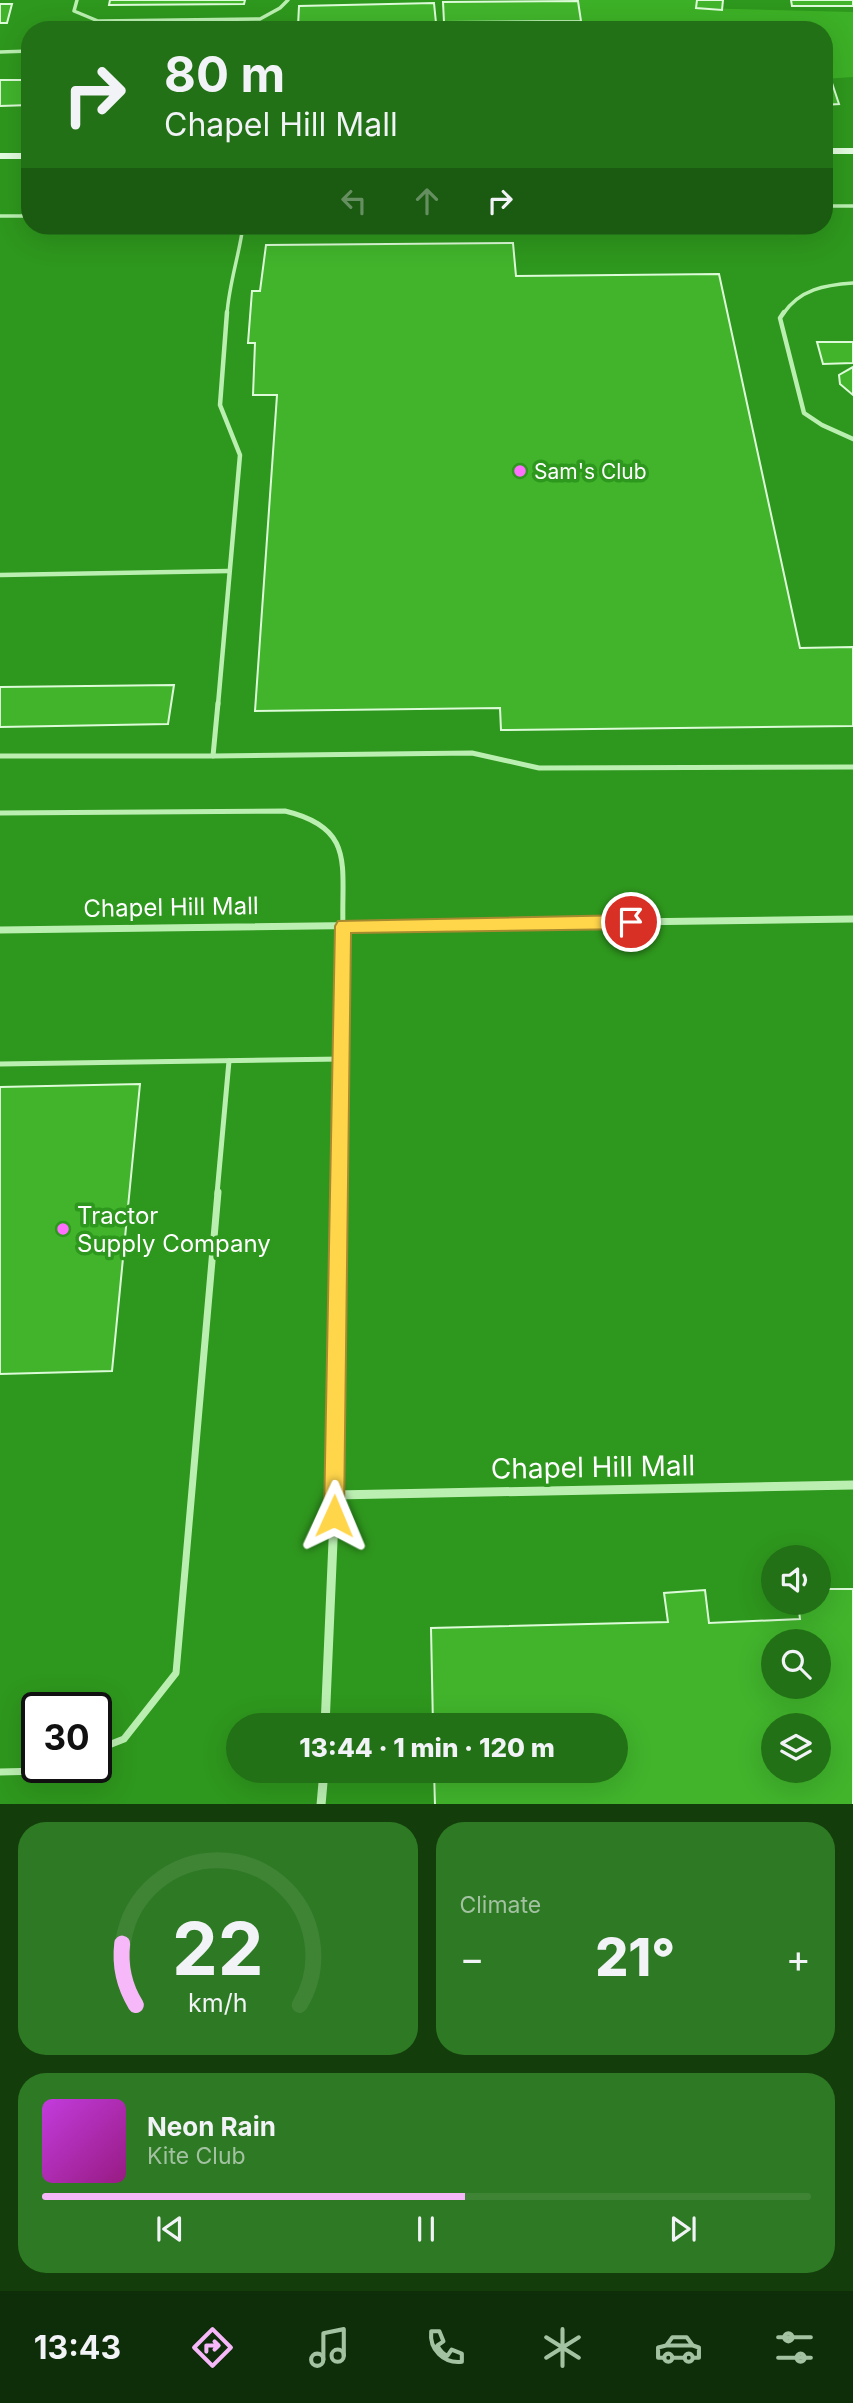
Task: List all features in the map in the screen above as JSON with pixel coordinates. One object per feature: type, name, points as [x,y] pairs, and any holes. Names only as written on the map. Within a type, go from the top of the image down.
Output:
[{"type":"street","points":[[833,151],[853,151]]},
{"type":"street","points":[[0,156],[21,156]]},
{"type":"street","name":"Chapel Hill Mall","points":[[0,930],[853,919]]},
{"type":"street","points":[[327,1713],[335,1495],[344,926]]},
{"type":"street","name":"Chapel Hill Mall","points":[[335,1495],[853,1485]]},
{"type":"street","points":[[321,1804],[323,1783]]},
{"type":"lane","points":[[77,0],[74,11],[98,21],[260,19],[280,8],[288,0]]},
{"type":"lane","points":[[0,52],[21,51]]},
{"type":"lane","points":[[833,206],[853,206]]},
{"type":"lane","points":[[0,216],[21,216]]},
{"type":"lane","points":[[213,756],[240,455],[220,405],[229,287],[242,235]]},
{"type":"lane","points":[[853,283],[822,286],[804,292],[789,302],[779,318],[804,412],[822,425],[853,439]]},
{"type":"lane","points":[[0,575],[229,571]]},
{"type":"lane","points":[[0,756],[472,753],[539,768],[853,766]]},
{"type":"lane","points":[[0,813],[285,811],[301,814],[316,820],[337,839],[341,847],[344,926]]},
{"type":"lane","points":[[0,1064],[341,1059]]},
{"type":"lane","points":[[112,1744],[124,1739],[176,1673],[229,1061]]},
{"type":"lane","points":[[0,1772],[21,1772]]},
{"type":"green space","points":[[578,0],[697,0],[696,8],[853,12],[853,77],[833,78],[833,21],[559,21]]},
{"type":"building","points":[[110,0],[245,0],[244,4],[109,5]]},
{"type":"building","points":[[697,0],[723,0],[722,10],[696,8]]},
{"type":"building","points":[[791,0],[853,0],[853,6],[792,6]]},
{"type":"building","points":[[578,1],[581,21],[444,21],[443,2]]},
{"type":"building","points":[[434,3],[436,21],[298,21],[299,6]]},
{"type":"building","points":[[0,4],[12,4],[7,23],[0,23]]},
{"type":"building","points":[[0,80],[21,80],[21,105],[0,106]]},
{"type":"building","points":[[833,86],[839,104],[833,104]]},
{"type":"building","points":[[513,243],[516,276],[719,274],[800,648],[853,647],[853,726],[501,730],[500,708],[255,711],[277,395],[253,395],[255,343],[248,343],[252,291],[260,291],[266,245]]},
{"type":"building","points":[[817,342],[853,342],[853,363],[823,364]]},
{"type":"building","points":[[853,367],[853,395],[840,384],[839,375]]},
{"type":"building","points":[[174,685],[168,724],[0,727],[0,687]]},
{"type":"building","name":"Tractor Supply Company","points":[[140,1084],[112,1371],[0,1374],[0,1087]]},
{"type":"building","points":[[831,1589],[853,1589],[853,1804],[435,1804],[434,1783],[628,1783],[628,1713],[433,1713],[431,1628],[668,1622],[664,1593],[705,1590],[709,1623],[800,1619],[800,1615],[831,1615]]},
{"type":"place","name":"Sam's Club","points":[[520,471]]},
{"type":"place","name":"Tractor Supply Company","points":[[63,1229]]},
{"type":"route","points":[[334,1516],[344,926],[631,922]]}]
